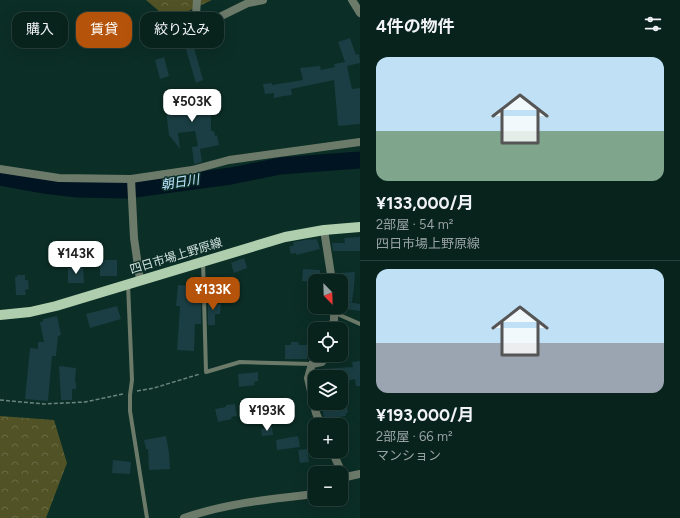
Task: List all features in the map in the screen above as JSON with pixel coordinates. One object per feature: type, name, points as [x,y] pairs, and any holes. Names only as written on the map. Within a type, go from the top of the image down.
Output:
[{"type":"main road","name":"四日市場上野原線","points":[[0,315],[30,312],[56,306],[285,236],[324,230],[360,227]]},
{"type":"street","points":[[197,0],[196,29],[248,3],[263,0]]},
{"type":"street","points":[[352,0],[360,13]]},
{"type":"street","points":[[0,169],[59,178],[131,179],[192,170],[229,160],[360,142]]},
{"type":"street","points":[[131,179],[134,238],[140,280]]},
{"type":"street","points":[[324,230],[331,274]]},
{"type":"street","points":[[318,418],[308,378],[312,364],[322,362]]},
{"type":"street","points":[[348,477],[360,474]]},
{"type":"street","points":[[184,518],[205,510],[251,501],[308,495]]},
{"type":"lane","points":[[203,261],[206,372],[240,362],[312,364]]},
{"type":"lane","points":[[128,284],[132,380],[130,392],[130,411],[147,518]]},
{"type":"lane","points":[[341,314],[360,324]]},
{"type":"path","points":[[0,400],[44,404],[85,402],[154,388],[206,372]]},
{"type":"green space","points":[[146,0],[212,0],[186,12],[160,12]]},
{"type":"green space","points":[[0,416],[54,420],[67,463],[46,518],[0,518]]},
{"type":"building","points":[[350,38],[356,55],[359,54],[360,61],[360,63],[347,66],[352,89],[360,88],[360,124],[338,126],[334,80],[291,89],[292,95],[274,98],[274,93],[265,94],[263,84],[272,83],[272,85],[303,80],[300,68],[320,66],[321,70],[335,67],[334,64],[345,62],[338,42]]},
{"type":"building","points":[[186,48],[194,48],[203,80],[196,83]]},
{"type":"building","points":[[164,57],[169,76],[160,79],[155,60]]},
{"type":"building","points":[[209,95],[210,102],[208,103],[211,112],[211,131],[214,131],[215,136],[217,135],[219,145],[200,149],[202,162],[194,164],[192,147],[198,146],[195,131],[178,133],[180,149],[169,135],[165,103],[184,100],[184,102]]},
{"type":"building","points":[[360,237],[360,251],[333,251],[332,243],[345,243],[344,238]]},
{"type":"building","points":[[317,239],[320,249],[296,255],[296,253],[291,254],[289,247],[294,245],[293,242]]},
{"type":"building","points":[[244,258],[247,268],[234,273],[231,263]]},
{"type":"building","points":[[100,260],[117,260],[117,276],[100,276]]},
{"type":"building","points":[[83,267],[84,283],[68,283],[68,268]]},
{"type":"building","points":[[303,269],[320,270],[320,274],[308,274],[308,281],[302,281]]},
{"type":"building","points":[[355,272],[352,302],[348,302],[348,274],[338,273]]},
{"type":"building","points":[[17,275],[25,275],[25,280],[28,280],[29,289],[25,290],[26,295],[16,295],[15,277],[17,277]]},
{"type":"building","points":[[212,279],[221,279],[221,288],[212,288]]},
{"type":"building","points":[[178,285],[193,286],[192,298],[201,298],[201,324],[195,324],[194,351],[177,350],[180,306],[176,306]]},
{"type":"building","points":[[208,299],[214,299],[214,304],[221,304],[220,314],[215,314],[215,325],[208,325]]},
{"type":"building","points":[[348,302],[360,304],[360,311],[348,309]]},
{"type":"building","points":[[117,306],[121,319],[90,328],[86,314]]},
{"type":"building","points":[[57,316],[61,335],[58,336],[56,356],[52,356],[48,401],[25,399],[30,348],[38,349],[38,342],[44,342],[40,322],[43,322],[43,319]]},
{"type":"building","points":[[291,342],[298,342],[299,345],[307,345],[307,359],[285,359],[285,345],[291,345]]},
{"type":"building","points":[[360,361],[360,386],[356,386],[355,379],[348,380],[348,370],[320,370],[353,367],[352,362]]},
{"type":"building","points":[[59,366],[76,368],[76,389],[72,389],[72,400],[61,400]]},
{"type":"building","points":[[258,372],[258,381],[254,382],[255,385],[239,387],[238,374]]},
{"type":"building","points":[[235,404],[237,416],[231,417],[232,419],[218,422],[215,409],[226,407],[226,405]]},
{"type":"building","points":[[323,410],[348,410],[348,413],[346,413],[346,416],[324,418]]},
{"type":"building","points":[[272,427],[273,435],[262,436],[261,429]]},
{"type":"building","points":[[166,436],[170,469],[149,470],[148,449],[146,449],[144,440]]},
{"type":"building","points":[[298,436],[300,447],[277,450],[276,440]]},
{"type":"building","points":[[307,449],[309,462],[300,463],[298,450]]},
{"type":"building","points":[[113,460],[131,462],[130,474],[112,473]]},
{"type":"waterway","name":"朝日川","points":[[0,177],[43,185],[78,189],[127,190],[231,176],[280,166],[360,160]]}]
